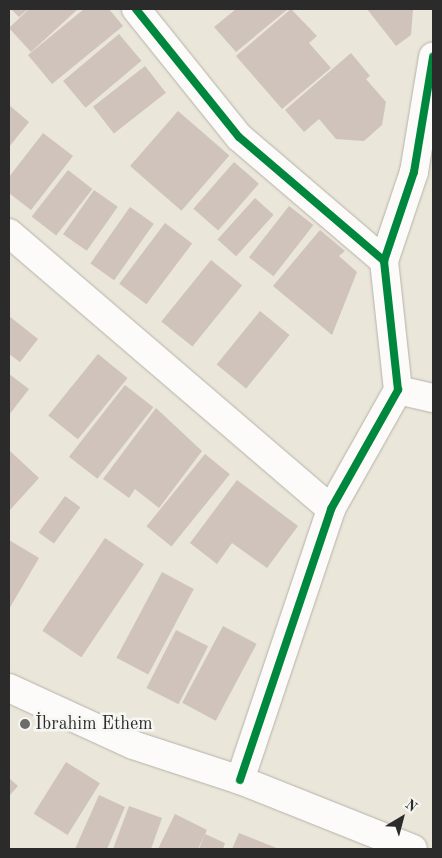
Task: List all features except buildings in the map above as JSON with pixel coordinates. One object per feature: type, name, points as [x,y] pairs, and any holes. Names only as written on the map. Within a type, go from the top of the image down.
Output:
[{"type":"street","points":[[136,9],[239,137],[384,261]]},
{"type":"street","points":[[240,780],[331,509],[398,390],[384,261],[424,172],[433,57]]},
{"type":"street","points":[[9,233],[331,509]]},
{"type":"street","points":[[398,390],[433,398]]},
{"type":"street","points":[[9,688],[22,698],[133,746],[240,780],[413,849]]},
{"type":"cycle path","points":[[136,9],[239,137],[384,261],[414,172],[433,57]]},
{"type":"cycle path","points":[[240,780],[331,509],[398,390],[384,261]]},
{"type":"place","name":"İbrahim Ethem","points":[[25,724]]}]
